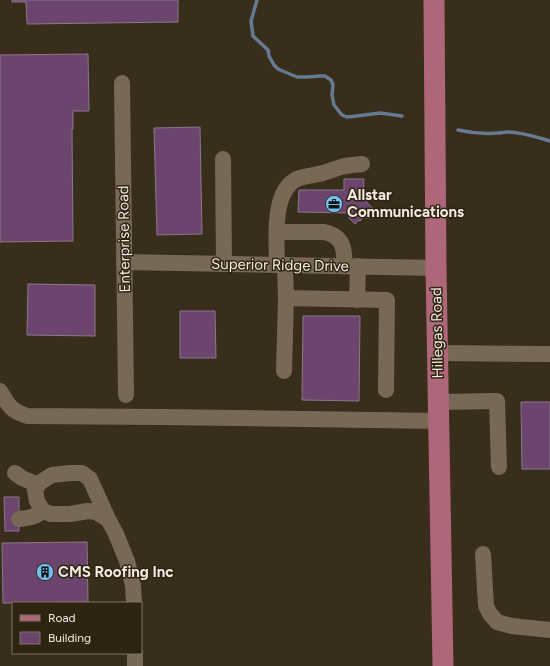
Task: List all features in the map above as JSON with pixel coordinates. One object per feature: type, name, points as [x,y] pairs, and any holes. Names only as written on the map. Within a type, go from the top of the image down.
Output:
[{"type":"main road","name":"Hillegas Road","points":[[434,0],[437,353],[443,666]]},
{"type":"street","name":"Enterprise Road","points":[[122,83],[126,395]]},
{"type":"street","points":[[223,159],[224,264]]},
{"type":"street","points":[[277,226],[279,206],[282,198],[286,190],[297,179],[349,165],[362,164]]},
{"type":"street","points":[[274,185],[281,265],[286,298],[284,371]]},
{"type":"street","points":[[277,226],[329,233],[338,239],[342,244],[351,266],[357,300]]},
{"type":"street","name":"Superior Ridge Drive","points":[[124,262],[436,268]]},
{"type":"street","points":[[286,298],[387,300],[386,390]]},
{"type":"street","points":[[437,353],[550,354]]},
{"type":"street","points":[[0,391],[8,405],[16,412],[27,416],[178,417],[439,411],[497,401],[499,466]]},
{"type":"street","points":[[15,473],[38,486]]},
{"type":"street","points":[[108,519],[96,512],[51,514],[43,511],[37,501],[35,490],[39,483],[52,475],[82,473],[90,479],[127,561],[133,586],[134,602]]},
{"type":"street","points":[[19,519],[37,516],[43,511]]},
{"type":"street","points":[[483,554],[486,606],[490,614],[497,622],[512,626],[550,630]]},
{"type":"street","points":[[135,654],[135,666]]},
{"type":"building","points":[[12,0],[178,0],[178,22],[27,24],[26,2],[12,2]]},
{"type":"building","points":[[88,54],[89,111],[73,111],[73,241],[0,242],[0,55]]},
{"type":"building","points":[[200,127],[202,234],[157,235],[154,128]]},
{"type":"building","name":"Allstar Communications","points":[[344,179],[364,179],[363,198],[374,210],[374,214],[370,218],[364,217],[355,224],[348,217],[351,214],[349,213],[298,212],[299,190],[344,190]]},
{"type":"building","points":[[28,284],[95,285],[95,336],[27,335]]},
{"type":"building","points":[[180,311],[215,311],[216,358],[180,358]]},
{"type":"building","points":[[303,316],[360,316],[359,401],[302,400]]},
{"type":"building","points":[[521,402],[550,402],[550,469],[522,469]]},
{"type":"building","points":[[4,497],[19,497],[19,531],[5,531]]},
{"type":"building","name":"CMS Roofing Inc","points":[[87,542],[88,602],[3,603],[2,543]]},
{"type":"waterway","points":[[257,0],[251,21],[253,36],[268,50],[269,56],[278,69],[297,77],[325,76],[331,80],[333,85],[332,95],[334,105],[342,115],[347,117],[380,113],[402,116]]},
{"type":"waterway","points":[[458,130],[483,133],[518,133],[550,141]]},
{"type":"place","name":"Allstar Communications","points":[[334,204]]},
{"type":"place","name":"CMS Roofing Inc","points":[[45,572]]}]
